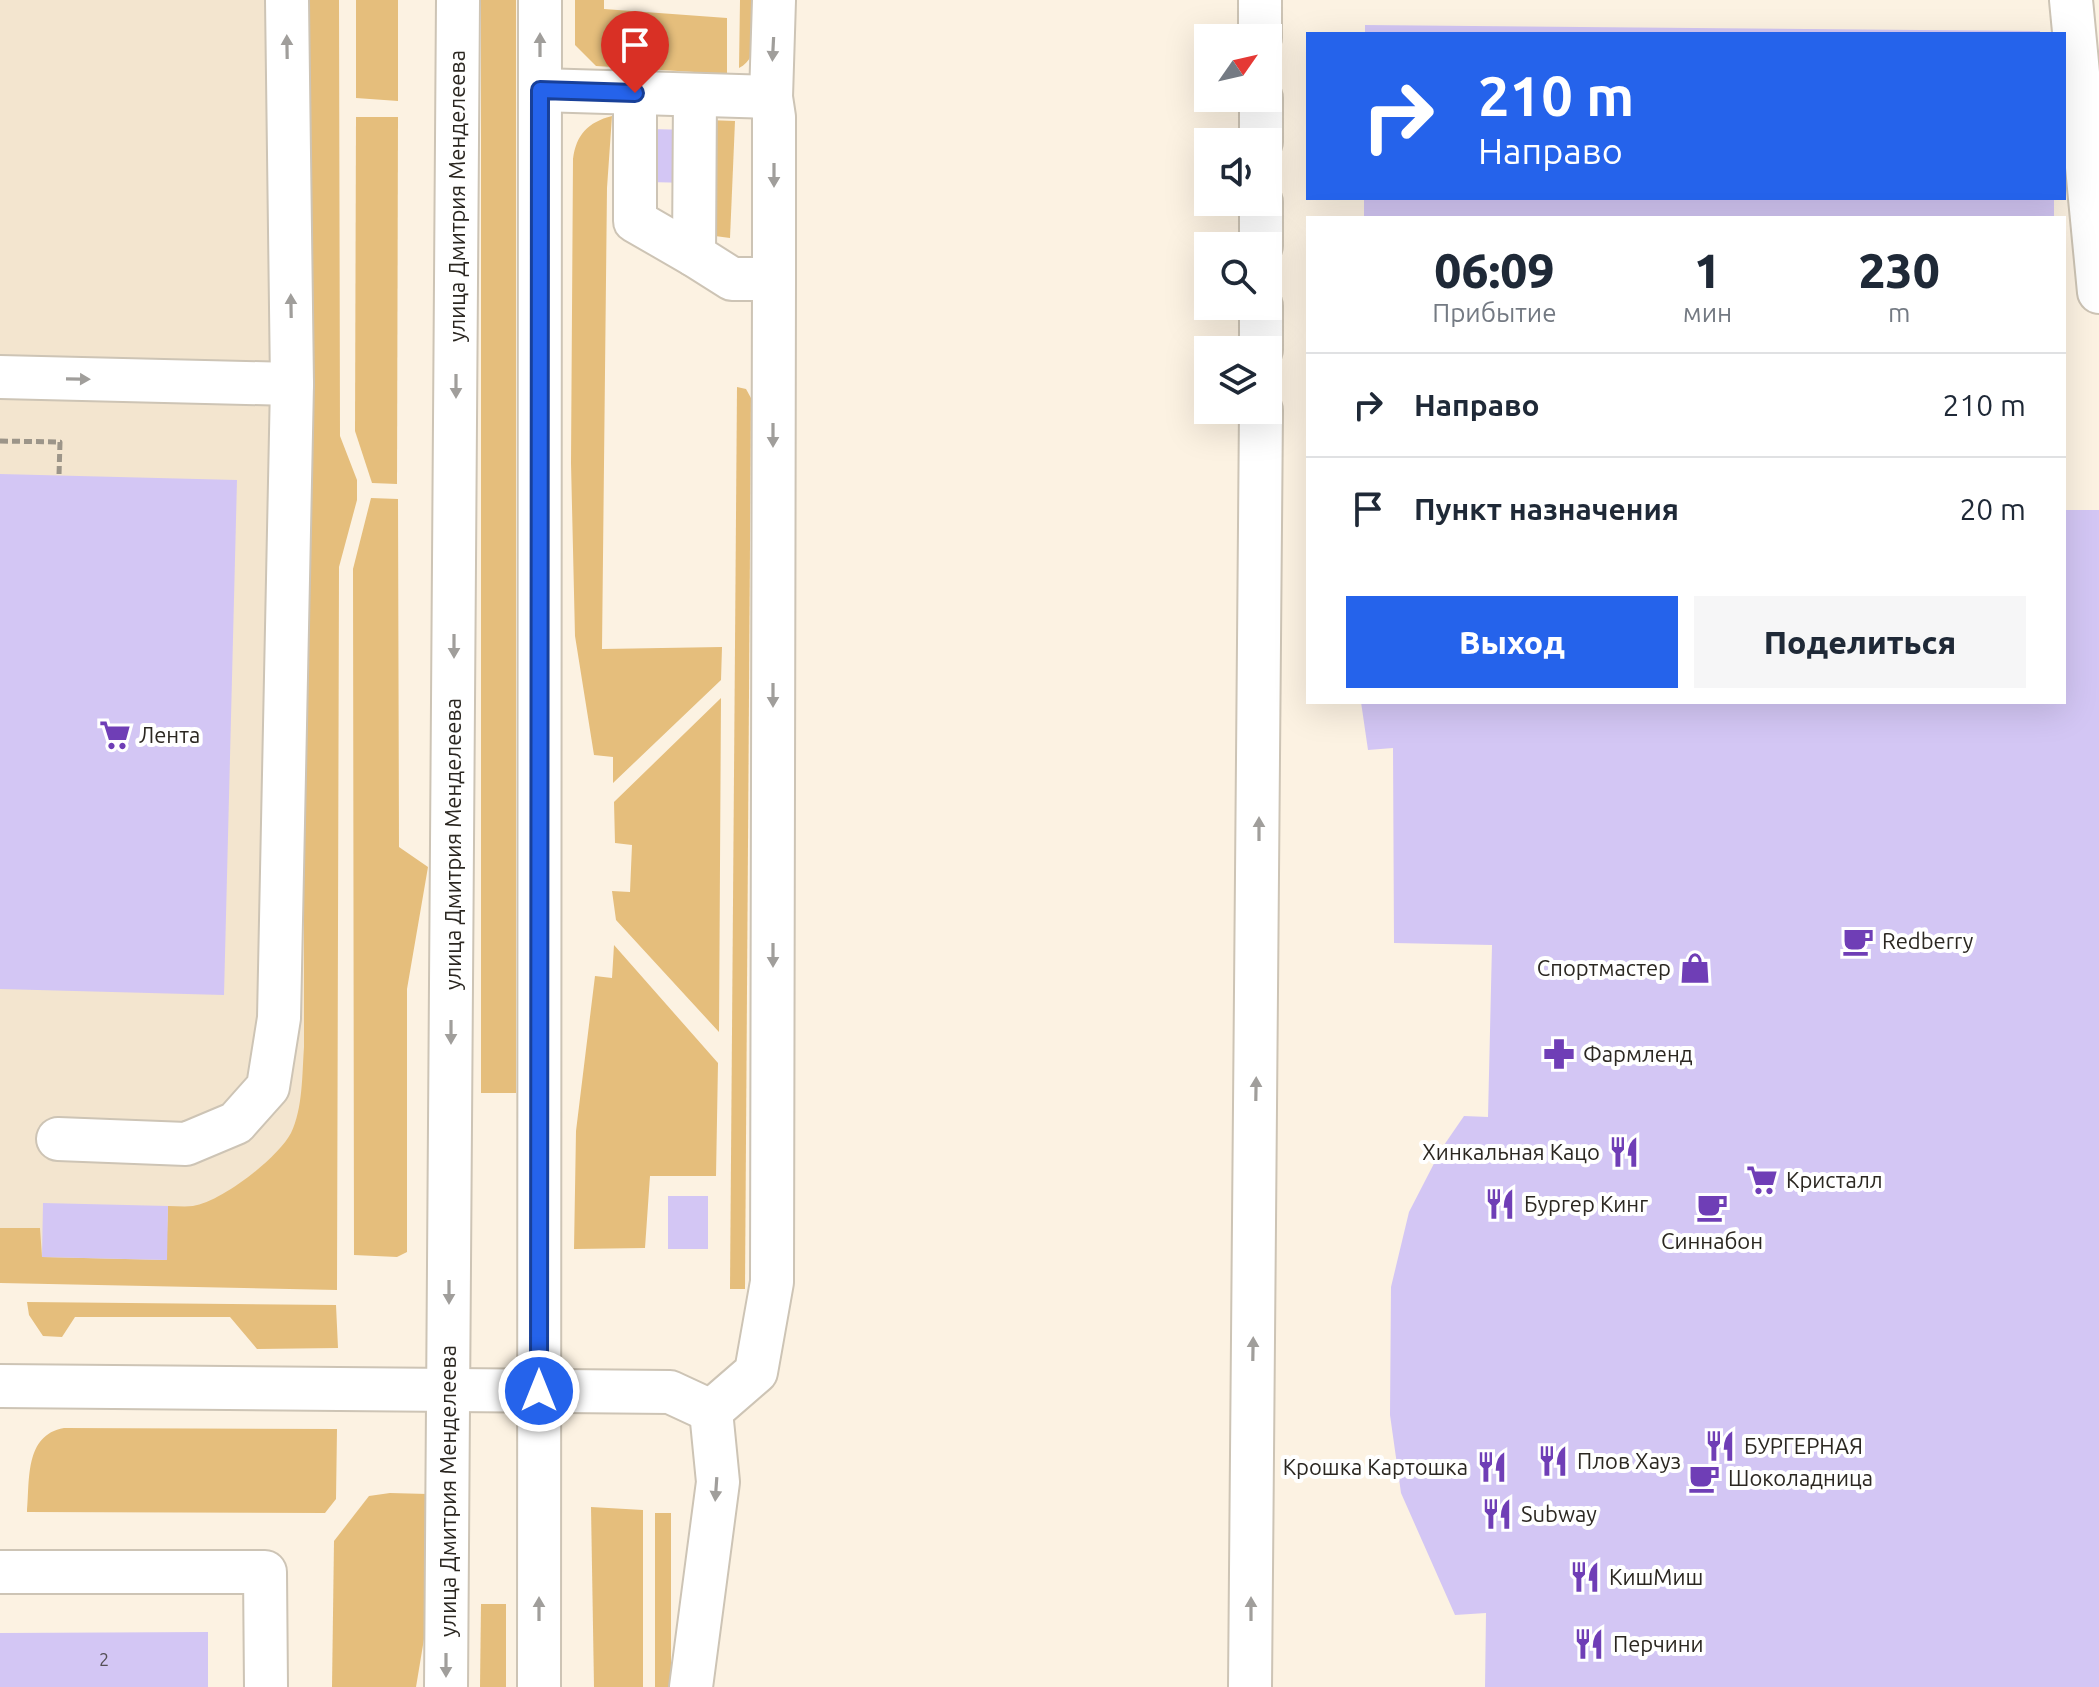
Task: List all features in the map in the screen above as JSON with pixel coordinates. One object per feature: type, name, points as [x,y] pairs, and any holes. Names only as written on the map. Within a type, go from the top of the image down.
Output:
[{"type":"street","points":[[58,1139],[186,1144],[236,1123],[268,1087],[279,1018],[292,384],[287,0]]},
{"type":"street","name":"улица Дмитрия Менделеева","points":[[446,1687],[458,0]]},
{"type":"street","points":[[539,1687],[540,0]]},
{"type":"street","points":[[711,1411],[756,1372],[772,1282],[774,117],[771,97],[774,0]]},
{"type":"street","points":[[1260,0],[1260,24]]},
{"type":"street","points":[[2071,0],[2099,292]]},
{"type":"street","points":[[540,90],[771,97]]},
{"type":"street","points":[[635,93],[635,221],[732,279],[774,279]]},
{"type":"street","points":[[694,255],[695,95]]},
{"type":"street","points":[[0,377],[292,384]]},
{"type":"street","points":[[1250,1687],[1261,424]]},
{"type":"street","points":[[0,1386],[670,1392],[711,1411]]},
{"type":"street","points":[[691,1687],[718,1482],[711,1411]]},
{"type":"street","points":[[0,1572],[265,1572],[266,1687]]},
{"type":"path","points":[[0,441],[60,442],[59,475]]},
{"type":"shaded area","points":[[0,0],[334,0],[334,1287],[0,1282]]},
{"type":"shaded area","points":[[310,0],[339,0],[340,436],[357,480],[357,500],[339,567],[337,1290],[0,1283],[0,1228],[40,1228],[42,1257],[166,1260],[168,1206],[205,1203],[233,1188],[262,1166],[284,1143],[298,1113],[304,1047],[304,414]]},
{"type":"shaded area","points":[[356,0],[398,0],[398,101],[356,98]]},
{"type":"shaded area","points":[[481,0],[516,0],[516,1093],[481,1093]]},
{"type":"shaded area","points":[[575,0],[604,0],[604,9],[727,18],[727,74],[596,66],[575,45]]},
{"type":"shaded area","points":[[740,0],[754,0],[755,28],[751,56],[739,68]]},
{"type":"shaded area","points":[[612,116],[607,188],[602,649],[722,647],[721,680],[613,783],[613,757],[594,755],[575,636],[571,463],[573,159],[580,136],[596,122]]},
{"type":"shaded area","points":[[356,117],[398,117],[397,484],[372,483],[355,431]]},
{"type":"shaded area","points":[[708,120],[735,121],[730,238],[715,236],[705,219]]},
{"type":"shaded area","points":[[737,387],[746,389],[751,398],[745,1289],[730,1289]]},
{"type":"shaded area","points":[[371,498],[398,499],[399,847],[428,867],[407,989],[407,1252],[397,1257],[354,1255],[353,569]]},
{"type":"shaded area","points":[[721,698],[719,1032],[616,920],[612,891],[630,892],[632,845],[615,843],[614,802]]},
{"type":"shaded area","points":[[614,945],[718,1063],[716,1176],[650,1176],[645,1248],[574,1249],[576,1131],[595,976],[612,978]]},
{"type":"shaded area","points":[[27,1302],[336,1305],[338,1348],[257,1349],[230,1317],[75,1317],[62,1337],[43,1336],[29,1315]]},
{"type":"shaded area","points":[[64,1428],[337,1429],[336,1499],[325,1513],[27,1512],[29,1474],[36,1449],[51,1432]]},
{"type":"shaded area","points":[[428,1494],[426,1627],[416,1687],[332,1687],[334,1541],[369,1496]]},
{"type":"shaded area","points":[[591,1507],[643,1510],[643,1687],[594,1687]]},
{"type":"shaded area","points":[[655,1513],[671,1513],[671,1687],[655,1687]]},
{"type":"shaded area","points":[[481,1604],[506,1604],[506,1687],[480,1687]]},
{"type":"building","points":[[1365,25],[2040,31],[2040,32],[1365,32]]},
{"type":"building","points":[[650,129],[691,130],[690,183],[648,182]]},
{"type":"building","points":[[1364,200],[2054,200],[2054,216],[1364,216]]},
{"type":"building","name":"Лента","points":[[0,474],[237,480],[224,995],[0,989]]},
{"type":"building","name":"Кристалл","points":[[2066,510],[2099,510],[2099,1687],[1485,1687],[1486,1613],[1455,1615],[1401,1493],[1390,1415],[1391,1287],[1409,1212],[1442,1148],[1464,1116],[1488,1117],[1492,945],[1394,943],[1393,748],[1368,750],[1361,704],[2066,704]]},
{"type":"building","points":[[668,1196],[708,1196],[708,1249],[668,1249]]},
{"type":"building","points":[[43,1203],[168,1206],[167,1260],[42,1257]]},
{"type":"building","points":[[208,1632],[208,1687],[0,1687],[0,1633]]},
{"type":"place","name":"Лента","points":[[115,735]]},
{"type":"place","name":"Redberry","points":[[1858,941]]},
{"type":"place","name":"Спортмастер","points":[[1695,968]]},
{"type":"place","name":"Фармленд","points":[[1559,1054]]},
{"type":"place","name":"Хинкальная Кацо","points":[[1624,1152]]},
{"type":"place","name":"Кристалл","points":[[1762,1180]]},
{"type":"place","name":"Бургер Кинг","points":[[1500,1204]]},
{"type":"place","name":"Синнабон","points":[[1712,1207]]},
{"type":"place","name":"БУРГЕРНАЯ","points":[[1720,1446]]},
{"type":"place","name":"Плов Хауз","points":[[1553,1461]]},
{"type":"place","name":"Крошка Картошка","points":[[1492,1467]]},
{"type":"place","name":"Шоколадница","points":[[1704,1478]]},
{"type":"place","name":"Subway","points":[[1497,1514]]},
{"type":"place","name":"КишМиш","points":[[1585,1577]]},
{"type":"place","name":"Перчини","points":[[1589,1644]]},
{"type":"route","points":[[539,1391],[540,90],[635,93]]}]
